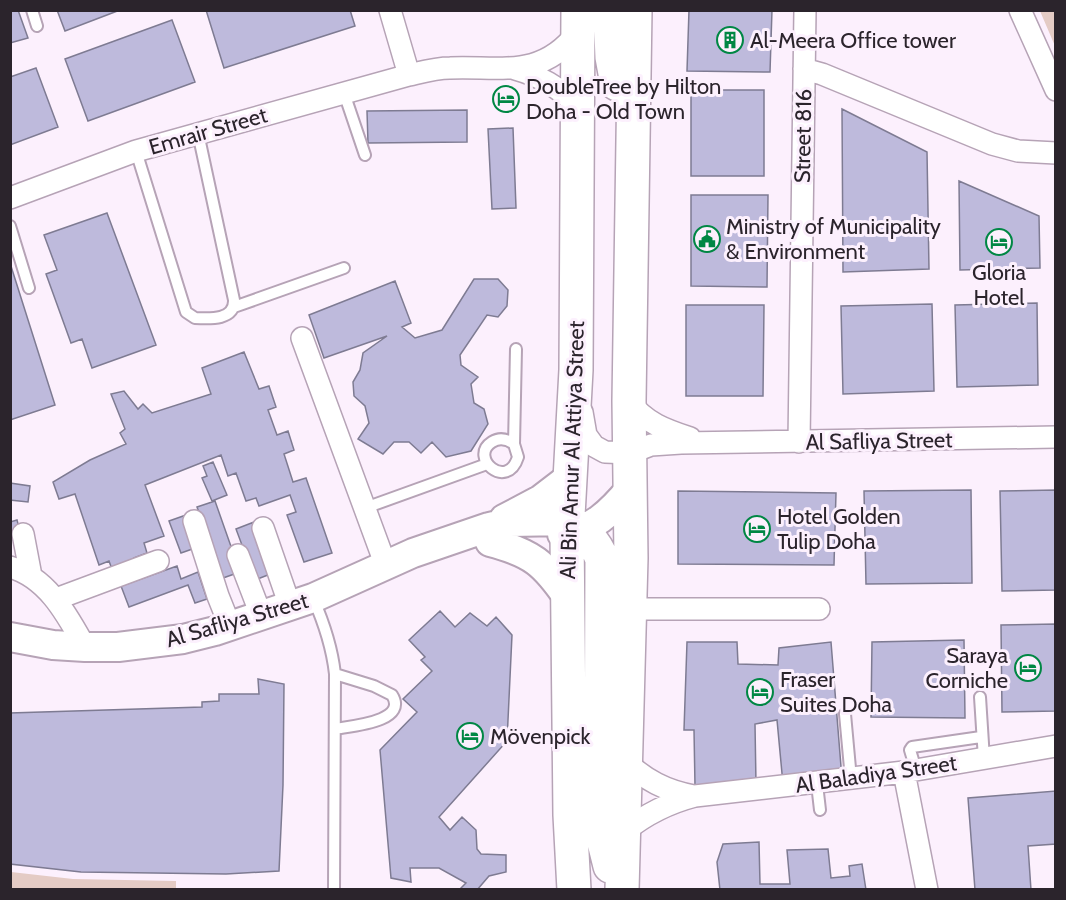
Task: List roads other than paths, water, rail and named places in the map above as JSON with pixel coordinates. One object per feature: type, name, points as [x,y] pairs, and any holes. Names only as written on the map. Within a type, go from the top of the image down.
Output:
[{"type":"main road","points":[[610,10],[615,76],[634,128]]},
{"type":"main road","points":[[622,890],[629,609],[629,401],[635,10]]},
{"type":"main road","name":"Ali Bin Amur Al Attiya Street","points":[[574,890],[570,815],[568,598],[572,528],[570,477],[576,370],[578,22]]},
{"type":"main road","points":[[572,528],[598,549],[602,559],[601,818],[607,856],[622,890]]},
{"type":"street","points":[[390,10],[409,75]]},
{"type":"street","name":"Street 816","points":[[799,442],[805,10]]},
{"type":"street","points":[[1020,10],[1056,90]]},
{"type":"street","name":"Emrair Street","points":[[10,198],[136,151],[409,75],[447,68],[514,68],[550,59],[568,44],[578,22]]},
{"type":"street","name":"Emrair Street","points":[[514,68],[549,82],[577,105]]},
{"type":"street","points":[[804,69],[822,74],[992,144],[1018,152],[1056,153]]},
{"type":"street","points":[[302,338],[386,566]]},
{"type":"street","name":"Al Safliya Street","points":[[576,370],[586,435],[594,446],[605,452],[630,453],[651,445],[702,442],[1056,437]]},
{"type":"street","name":"Al Safliya Street","points":[[629,401],[637,412],[651,423],[702,442]]},
{"type":"street","points":[[568,598],[538,561],[490,535],[570,477]]},
{"type":"street","name":"Al Safliya Street","points":[[10,637],[53,645],[85,647],[118,647],[183,639],[302,602],[427,548],[490,535],[572,528],[608,513],[630,489]]},
{"type":"street","points":[[194,521],[230,626]]},
{"type":"street","points":[[263,528],[302,602]]},
{"type":"street","points":[[23,534],[31,576]]},
{"type":"street","points":[[238,555],[261,615]]},
{"type":"street","points":[[56,599],[158,561]]},
{"type":"street","points":[[10,567],[31,576],[56,599],[85,647]]},
{"type":"street","points":[[629,609],[819,609]]},
{"type":"street","name":"Al Baladiya Street","points":[[625,831],[655,810],[695,796],[910,771],[1056,746]]},
{"type":"street","name":"Al Baladiya Street","points":[[624,760],[663,788],[695,796]]},
{"type":"street","points":[[910,771],[927,890]]},
{"type":"lane","points":[[32,10],[38,26]]},
{"type":"lane","points":[[344,93],[365,155]]},
{"type":"lane","points":[[136,151],[186,312],[195,318],[225,316],[231,313],[234,307],[198,133]]},
{"type":"lane","points":[[10,226],[29,288]]},
{"type":"lane","points":[[234,307],[344,268]]},
{"type":"lane","points":[[514,444],[502,439],[489,444],[485,458],[487,464],[498,472],[512,469],[518,457],[514,444],[516,349]]},
{"type":"lane","points":[[365,508],[487,464]]},
{"type":"lane","points":[[302,602],[323,619],[330,642],[335,674],[334,890]]},
{"type":"lane","points":[[335,674],[383,690],[392,695],[395,705],[394,710],[382,719],[335,729]]},
{"type":"lane","points":[[980,697],[984,759]]},
{"type":"lane","points":[[845,714],[851,779]]},
{"type":"lane","points":[[910,771],[912,747],[981,737]]},
{"type":"lane","points":[[817,783],[820,810]]},
{"type":"place","name":"Al-Meera Office tower","points":[[730,40]]},
{"type":"place","name":"DoubleTree by Hilton Doha - Old Town","points":[[506,99]]},
{"type":"place","name":"Ministry of Municipality & Environment","points":[[707,239]]},
{"type":"place","name":"Gloria Hotel","points":[[999,242]]},
{"type":"place","name":"Hotel Golden Tulip Doha","points":[[757,529]]},
{"type":"place","name":"Saraya Corniche","points":[[1028,668]]},
{"type":"place","name":"Fraser Suites Doha","points":[[760,692]]},
{"type":"place","name":"Mövenpick","points":[[470,736]]}]
